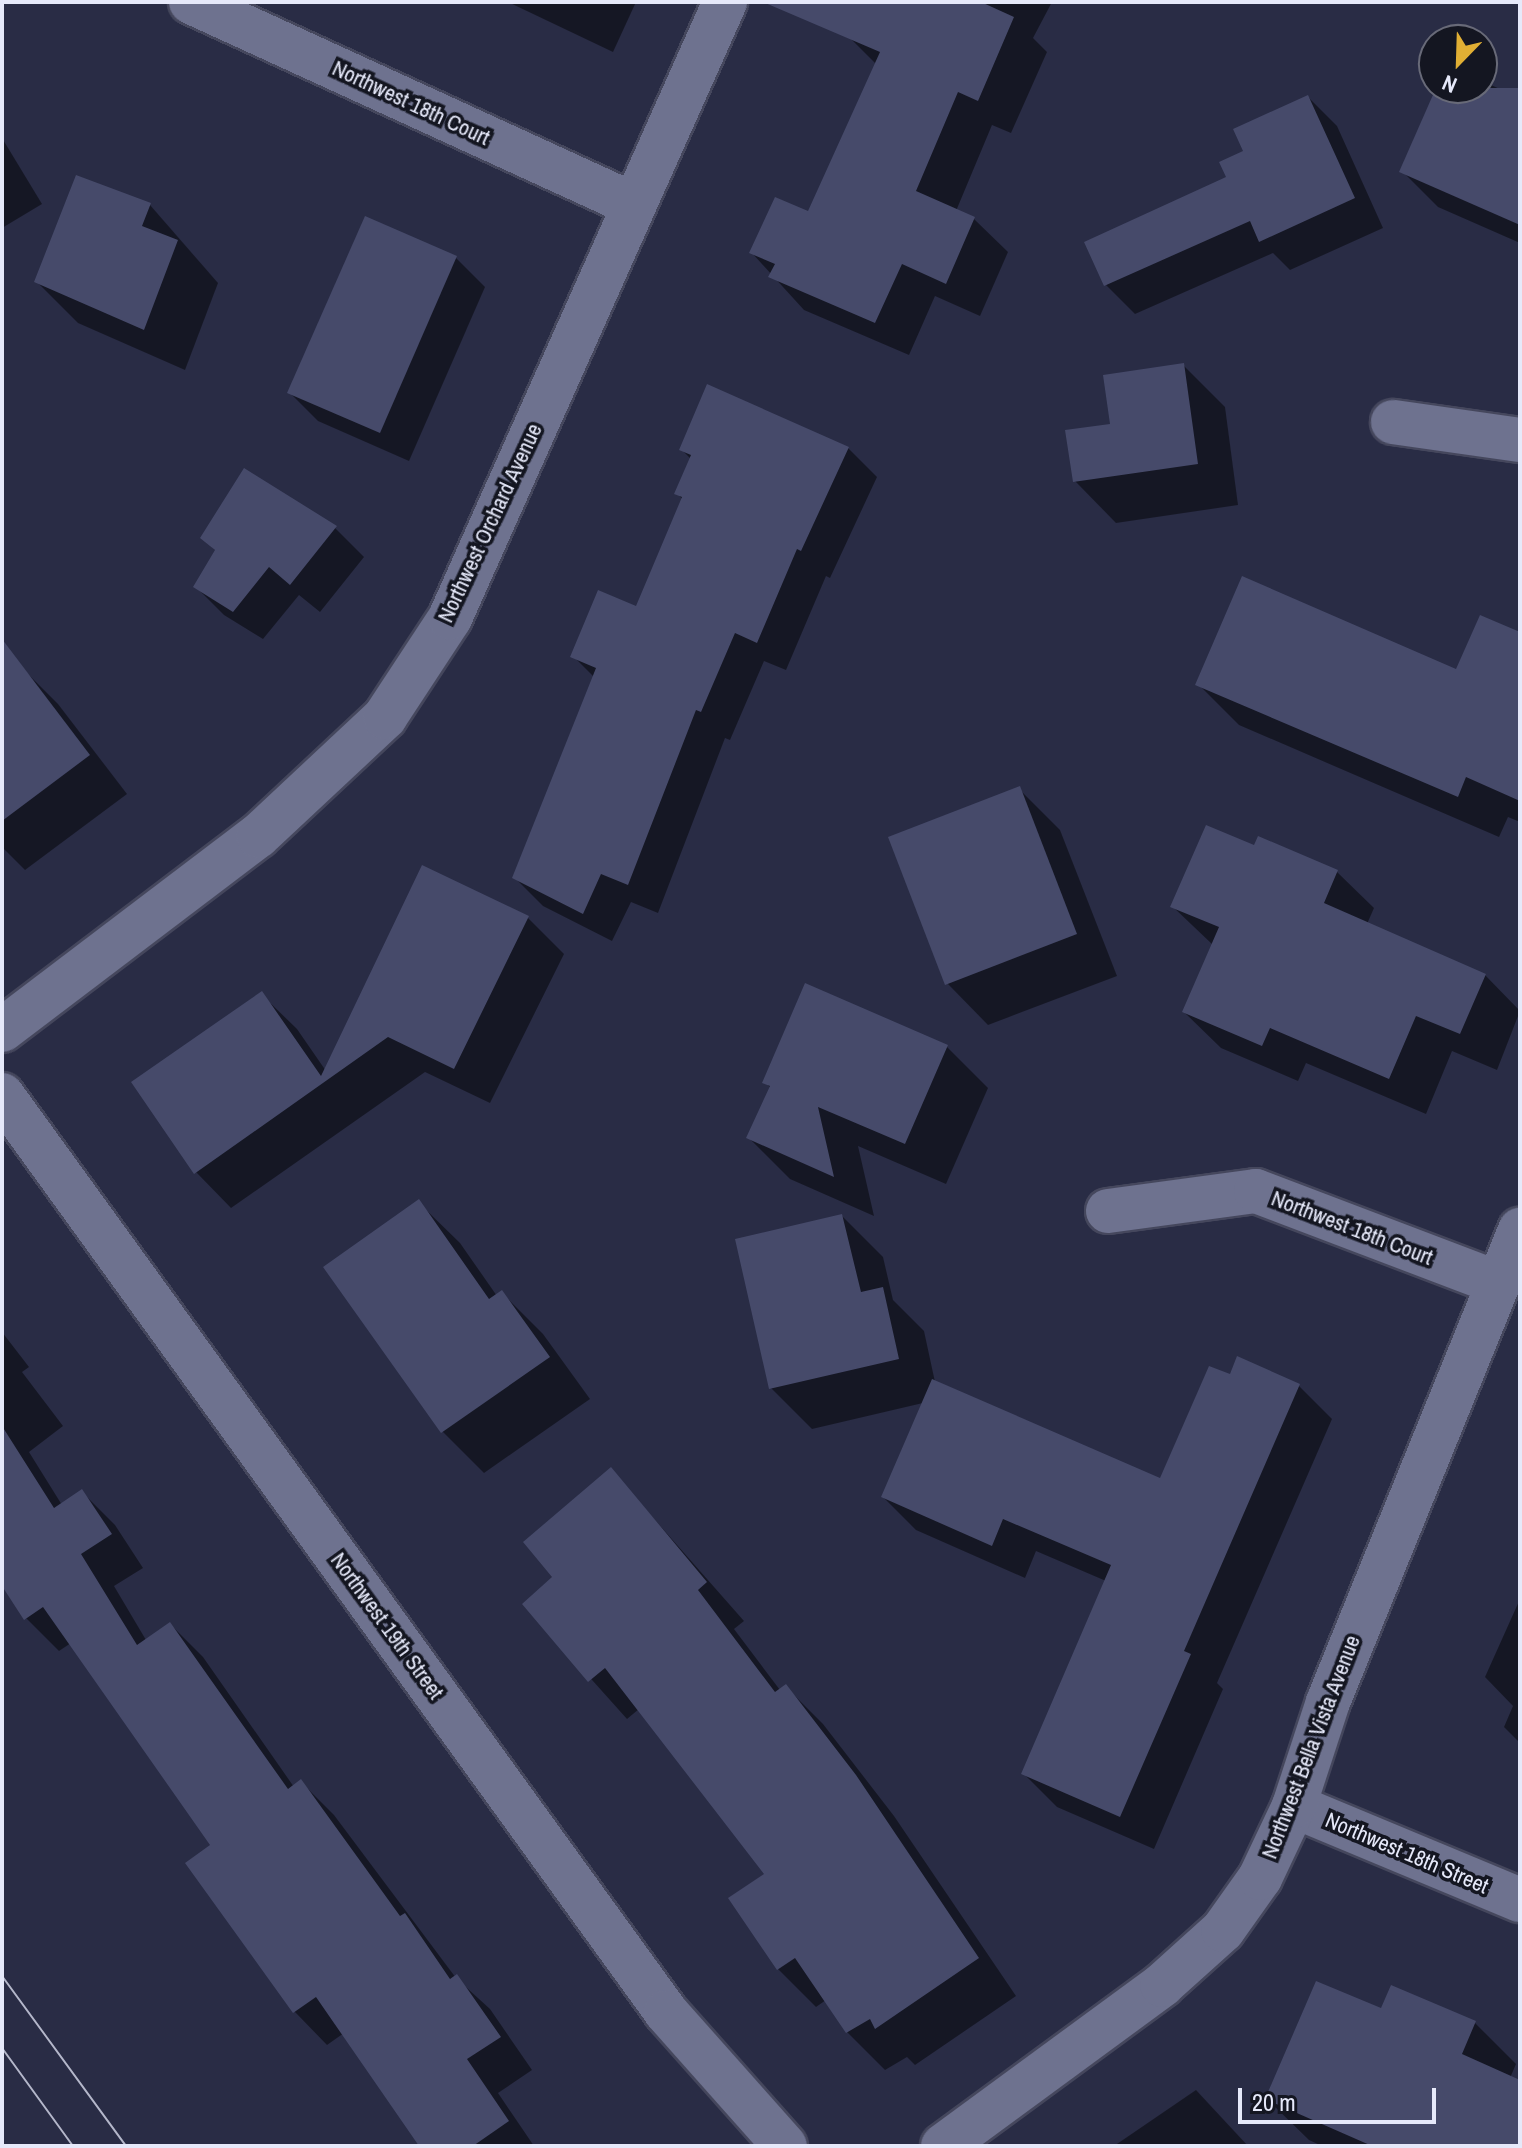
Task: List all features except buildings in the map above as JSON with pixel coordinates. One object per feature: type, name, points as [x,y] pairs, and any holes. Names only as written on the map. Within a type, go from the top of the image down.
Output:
[{"type":"street","name":"Northwest 18th Court","points":[[191,2],[631,203]]},
{"type":"street","name":"Northwest Orchard Avenue","points":[[2,1030],[258,836],[385,717],[450,618],[631,203],[725,2]]},
{"type":"street","points":[[1393,422],[1520,440]]},
{"type":"street","name":"Northwest 19th Street","points":[[2,1095],[666,2012],[785,2146]]},
{"type":"street","name":"Northwest 18th Court","points":[[1108,1211],[1256,1191],[1498,1283]]},
{"type":"street","name":"Northwest Bella Vista Avenue","points":[[943,2146],[1162,1985],[1223,1930],[1260,1878],[1294,1806],[1328,1702],[1520,1230]]},
{"type":"street","name":"Northwest 18th Street","points":[[1294,1806],[1520,1900]]},
{"type":"tram line","points":[[2,1976],[126,2146]]},
{"type":"tram line","points":[[2,2048],[73,2146]]}]
